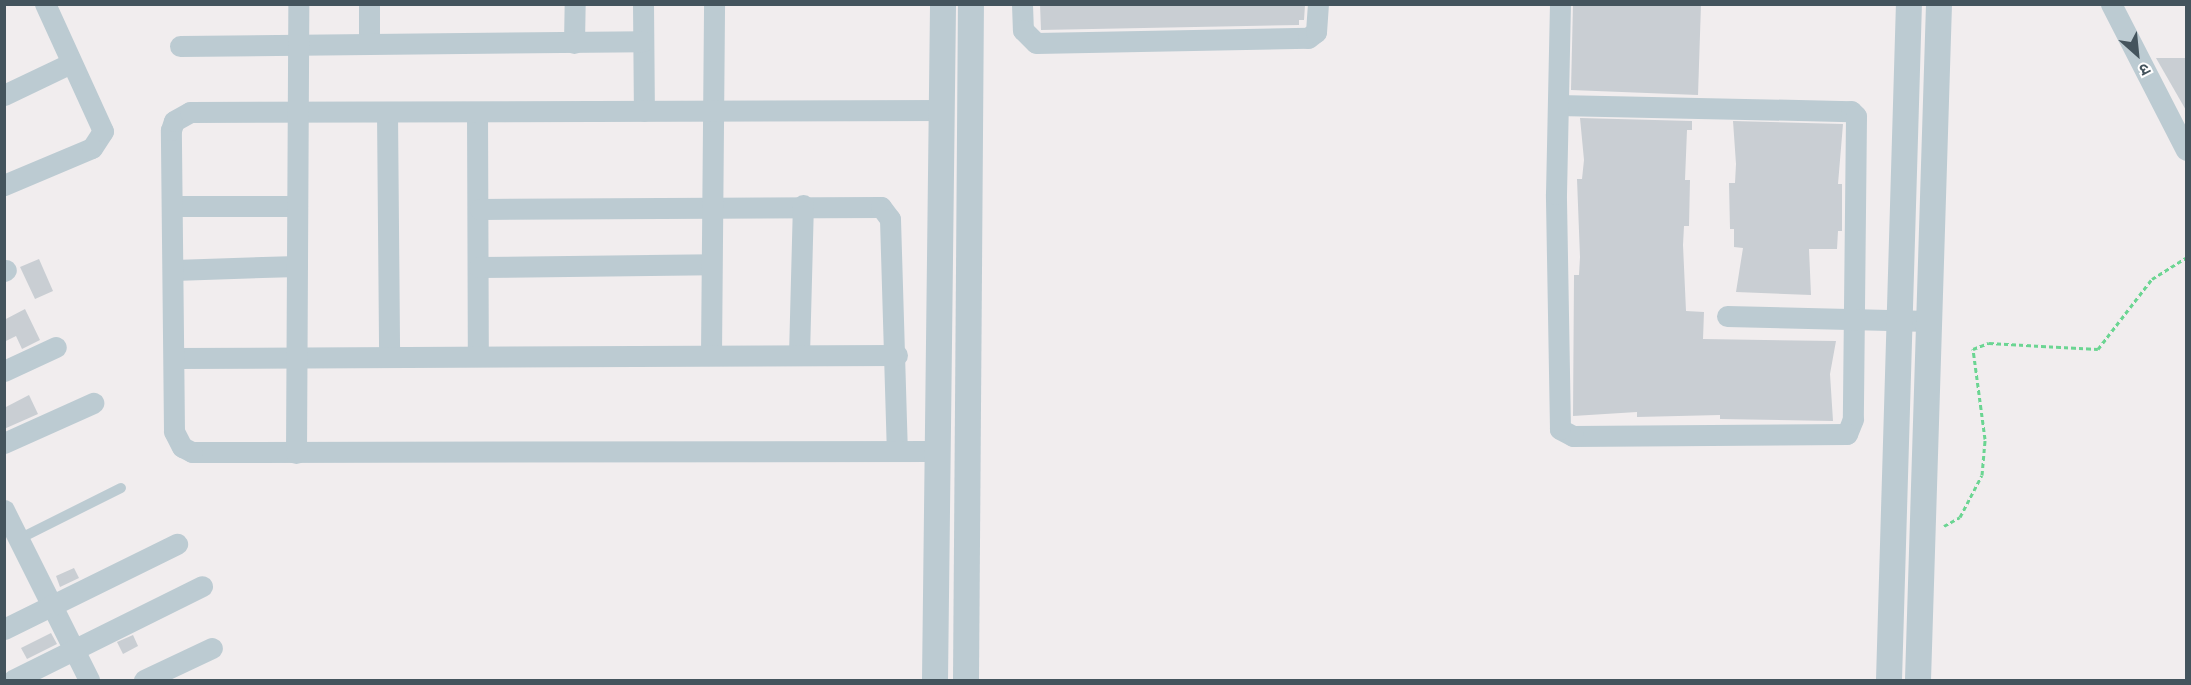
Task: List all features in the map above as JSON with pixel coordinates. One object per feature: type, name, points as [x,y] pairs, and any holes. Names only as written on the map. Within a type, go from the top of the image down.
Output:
[{"type":"street","points":[[4,185],[100,142],[100,121],[45,4]]},
{"type":"street","points":[[296,453],[298,4]]},
{"type":"street","points":[[369,4],[369,44]]},
{"type":"street","points":[[574,43],[575,4]]},
{"type":"street","points":[[643,4],[644,111]]},
{"type":"street","points":[[711,355],[714,4]]},
{"type":"street","points":[[935,681],[943,4]]},
{"type":"street","points":[[966,681],[971,4]]},
{"type":"street","points":[[1022,4],[1023,30],[1036,43],[1300,39],[1316,32],[1318,4]]},
{"type":"street","points":[[1558,105],[1851,111],[1857,127],[1855,318],[1853,419],[1847,434],[1565,435],[1557,420],[1558,105],[1560,4]]},
{"type":"street","points":[[1889,681],[1909,4]]},
{"type":"street","points":[[1918,681],[1939,4]]},
{"type":"street","points":[[2111,4],[2187,150]]},
{"type":"street","points":[[180,46],[643,41]]},
{"type":"street","points":[[4,95],[72,63]]},
{"type":"street","points":[[938,451],[203,453],[182,447],[174,431],[171,130],[179,116],[297,112],[942,110]]},
{"type":"street","points":[[387,112],[389,356]]},
{"type":"street","points":[[477,112],[480,209],[478,355]]},
{"type":"street","points":[[799,355],[803,205]]},
{"type":"street","points":[[480,209],[871,205],[886,212],[897,356],[897,451]]},
{"type":"street","points":[[172,206],[297,206]]},
{"type":"street","points":[[479,267],[711,264]]},
{"type":"street","points":[[174,270],[297,266]]},
{"type":"street","points":[[1727,316],[1929,321]]},
{"type":"street","points":[[4,371],[56,346]]},
{"type":"street","points":[[174,358],[478,355],[897,356]]},
{"type":"street","points":[[4,443],[93,403]]},
{"type":"street","points":[[4,510],[11,542],[51,607],[89,681]]},
{"type":"street","points":[[4,629],[177,544]]},
{"type":"street","points":[[13,681],[202,586]]},
{"type":"street","points":[[144,681],[212,648]]},
{"type":"lane","points":[[11,542],[121,488]]},
{"type":"path","points":[[1924,526],[1954,522],[1980,484],[1985,439],[1973,350],[1989,343],[2098,349],[2152,279],[2187,258]]},
{"type":"building","points":[[1040,4],[1305,5],[1304,20],[1299,20],[1299,25],[1041,30]]},
{"type":"building","points":[[1573,4],[1701,4],[1698,95],[1571,90]]},
{"type":"building","points":[[2156,58],[2187,58],[2187,112]]},
{"type":"building","points":[[1580,118],[1692,121],[1692,130],[1687,130],[1685,180],[1690,180],[1689,226],[1684,226],[1683,245],[1686,311],[1704,312],[1703,339],[1836,341],[1830,374],[1833,421],[1720,419],[1720,415],[1637,417],[1637,412],[1573,416],[1574,275],[1579,275],[1580,257],[1577,179],[1582,179],[1584,160]]},
{"type":"building","points":[[1733,121],[1843,124],[1838,184],[1842,184],[1842,231],[1838,231],[1837,249],[1809,249],[1811,295],[1736,292],[1743,248],[1734,247],[1734,229],[1730,229],[1729,183],[1735,183],[1736,164]]},
{"type":"building","points":[[39,259],[53,291],[35,299],[20,267]]},
{"type":"building","points":[[25,309],[40,340],[22,349],[16,336],[4,342],[4,320]]},
{"type":"building","points":[[29,395],[38,414],[4,429],[4,408]]},
{"type":"building","points":[[74,568],[79,578],[60,587],[56,576]]},
{"type":"building","points":[[51,633],[57,644],[27,659],[21,648]]},
{"type":"building","points":[[133,635],[138,646],[123,654],[117,642]]}]
